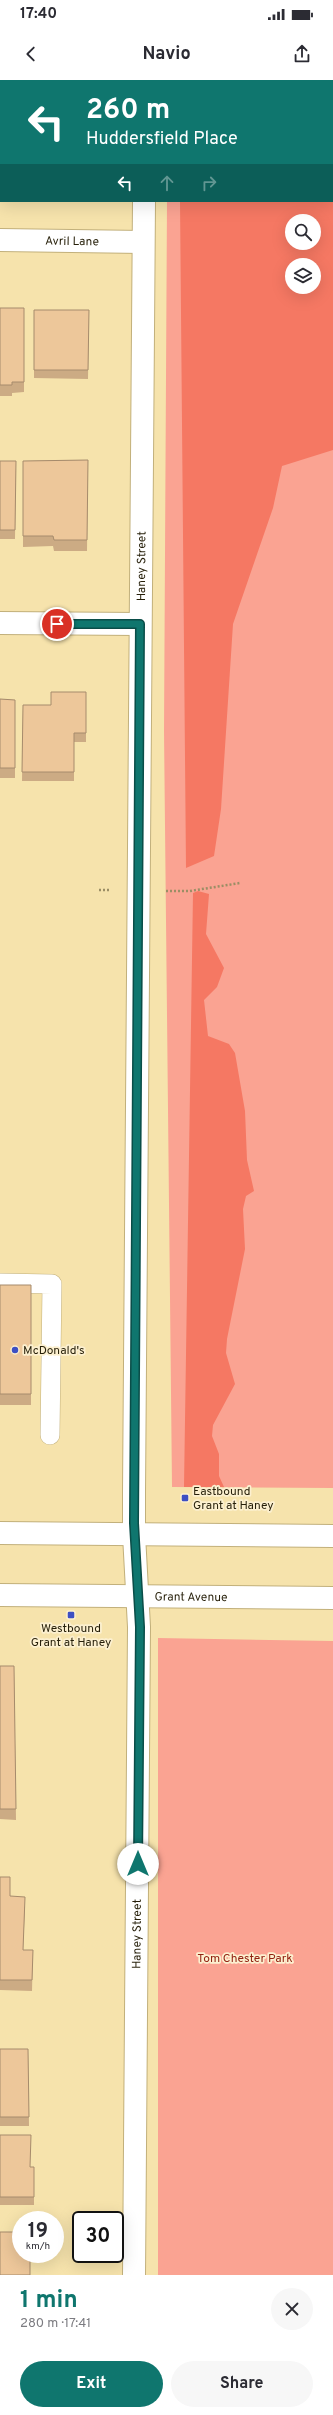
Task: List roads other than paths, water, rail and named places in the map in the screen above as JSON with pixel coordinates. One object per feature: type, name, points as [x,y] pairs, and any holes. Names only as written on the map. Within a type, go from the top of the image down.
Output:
[{"type":"street","name":"Haney Street","points":[[134,2275],[138,1597],[134,1534],[144,202]]},
{"type":"street","name":"Avril Lane","points":[[0,240],[143,242]]},
{"type":"street","points":[[0,623],[140,624]]},
{"type":"street","points":[[0,1533],[333,1536]]},
{"type":"street","name":"Grant Avenue","points":[[0,1595],[333,1598]]},
{"type":"lane","points":[[0,1283],[52,1284],[50,1435]]},
{"type":"place","name":"McDonald's","points":[[15,1350]]},
{"type":"place","name":"Eastbound Grant at Haney","points":[[185,1498]]},
{"type":"place","name":"Westbound Grant at Haney","points":[[71,1615]]},
{"type":"park label","name":"Tom Chester Park","points":[[245,1958]]}]
